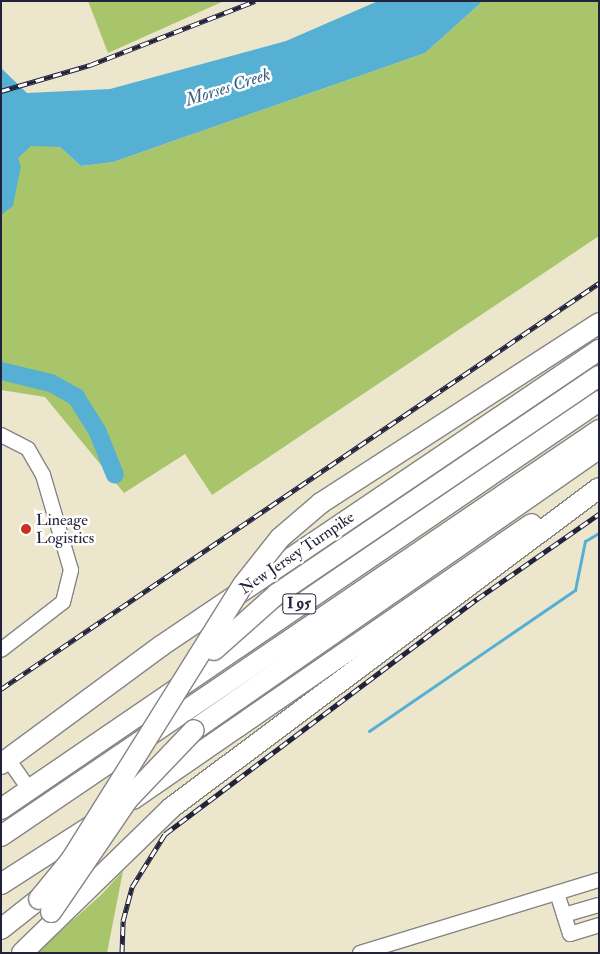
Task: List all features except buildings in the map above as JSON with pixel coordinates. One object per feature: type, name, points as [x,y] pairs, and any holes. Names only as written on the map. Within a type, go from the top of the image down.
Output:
[{"type":"highway","points":[[1,928],[45,906],[71,860],[244,585],[299,520],[599,323]]},
{"type":"highway","name":"New Jersey Turnpike","points":[[5,762],[161,646],[599,350]]},
{"type":"highway","points":[[162,716],[209,655],[250,613],[599,376]]},
{"type":"highway","name":"I 95","points":[[1,808],[599,401]]},
{"type":"highway","name":"I 95","points":[[1,836],[599,430]]},
{"type":"highway","points":[[7,953],[128,799],[194,730],[599,448]]},
{"type":"highway","points":[[1,884],[213,746],[599,479]]},
{"type":"highway","points":[[22,953],[171,808],[599,488]]},
{"type":"lane","points":[[1,435],[28,449],[43,475],[71,570],[63,602],[1,650]]},
{"type":"lane","points":[[5,762],[30,789]]},
{"type":"lane","points":[[360,953],[599,880]]},
{"type":"lane","points":[[557,893],[570,934],[599,925]]},
{"type":"lane","points":[[564,915],[599,905]]},
{"type":"green space","points":[[88,1],[224,1],[108,53]]},
{"type":"green space","points":[[483,1],[599,1],[599,236],[212,495],[185,454],[124,493],[45,397],[1,390],[1,134],[60,147],[81,166],[113,162],[425,53]]},
{"type":"green space","points":[[123,871],[107,953],[36,953],[101,895]]},
{"type":"water","name":"Morses Creek","points":[[378,1],[483,1],[425,53],[113,162],[81,166],[60,147],[31,146],[18,158],[21,166],[13,206],[1,215],[1,68],[27,93],[110,89],[286,41]]},
{"type":"waterway","points":[[1,371],[51,383],[76,397],[97,430],[115,475]]},
{"type":"waterway","points":[[369,731],[575,590],[585,541],[599,533]]},
{"type":"railway","points":[[1,91],[90,65],[255,1]]},
{"type":"railway","points":[[1,689],[599,283]]},
{"type":"railway","points":[[122,953],[123,921],[132,887],[165,834],[477,599],[599,514]]},
{"type":"place","name":"Lineage Logistics","points":[[26,529]]}]
